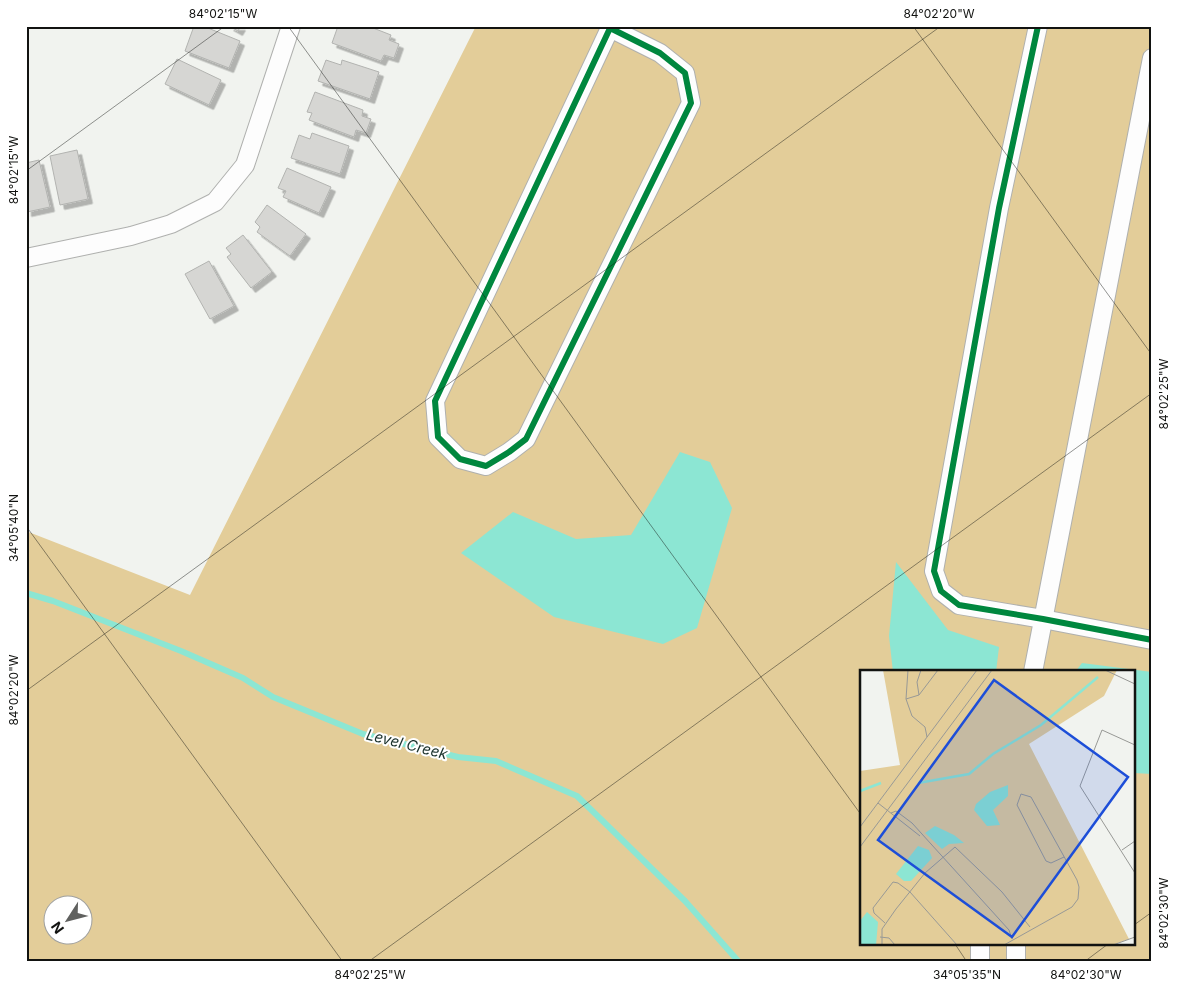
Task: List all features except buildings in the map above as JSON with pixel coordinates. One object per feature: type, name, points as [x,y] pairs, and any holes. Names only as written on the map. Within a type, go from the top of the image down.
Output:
[{"type":"street","points":[[26,258],[139,234],[171,224],[215,202],[245,165],[291,26]]},
{"type":"street","points":[[1038,26],[999,208],[934,571],[941,591],[959,605],[1152,640]]},
{"type":"street","points":[[610,27],[660,53],[685,73],[690,103],[526,439],[486,466],[460,459],[438,437],[435,401],[610,27]]},
{"type":"street","points":[[1032,670],[1152,58]]},
{"type":"street","points":[[980,946],[980,962]]},
{"type":"street","points":[[1016,946],[1016,962]]},
{"type":"shaded area","points":[[476,26],[1152,26],[1152,962],[26,962],[26,531],[190,595]]},
{"type":"shaded area","points":[[680,452],[710,462],[732,508],[697,628],[663,644],[554,617],[461,553],[513,512],[576,539],[631,535]]},
{"type":"shaded area","points":[[896,562],[948,630],[999,647],[996,670],[893,670],[889,636]]},
{"type":"shaded area","points":[[1082,663],[1152,672],[1152,774],[1136,773],[1136,670],[1077,670]]},
{"type":"waterway","name":"Level Creek","points":[[26,593],[53,601],[181,651],[243,678],[273,697],[363,734],[458,757],[496,761],[577,796],[685,901],[739,962]]},
{"type":"cycle path","points":[[610,28],[660,53],[685,73],[691,103],[526,439],[486,466],[460,459],[438,437],[435,401],[611,26]]},
{"type":"cycle path","points":[[1038,26],[999,208],[934,571],[941,591],[959,605],[1152,640]]}]
